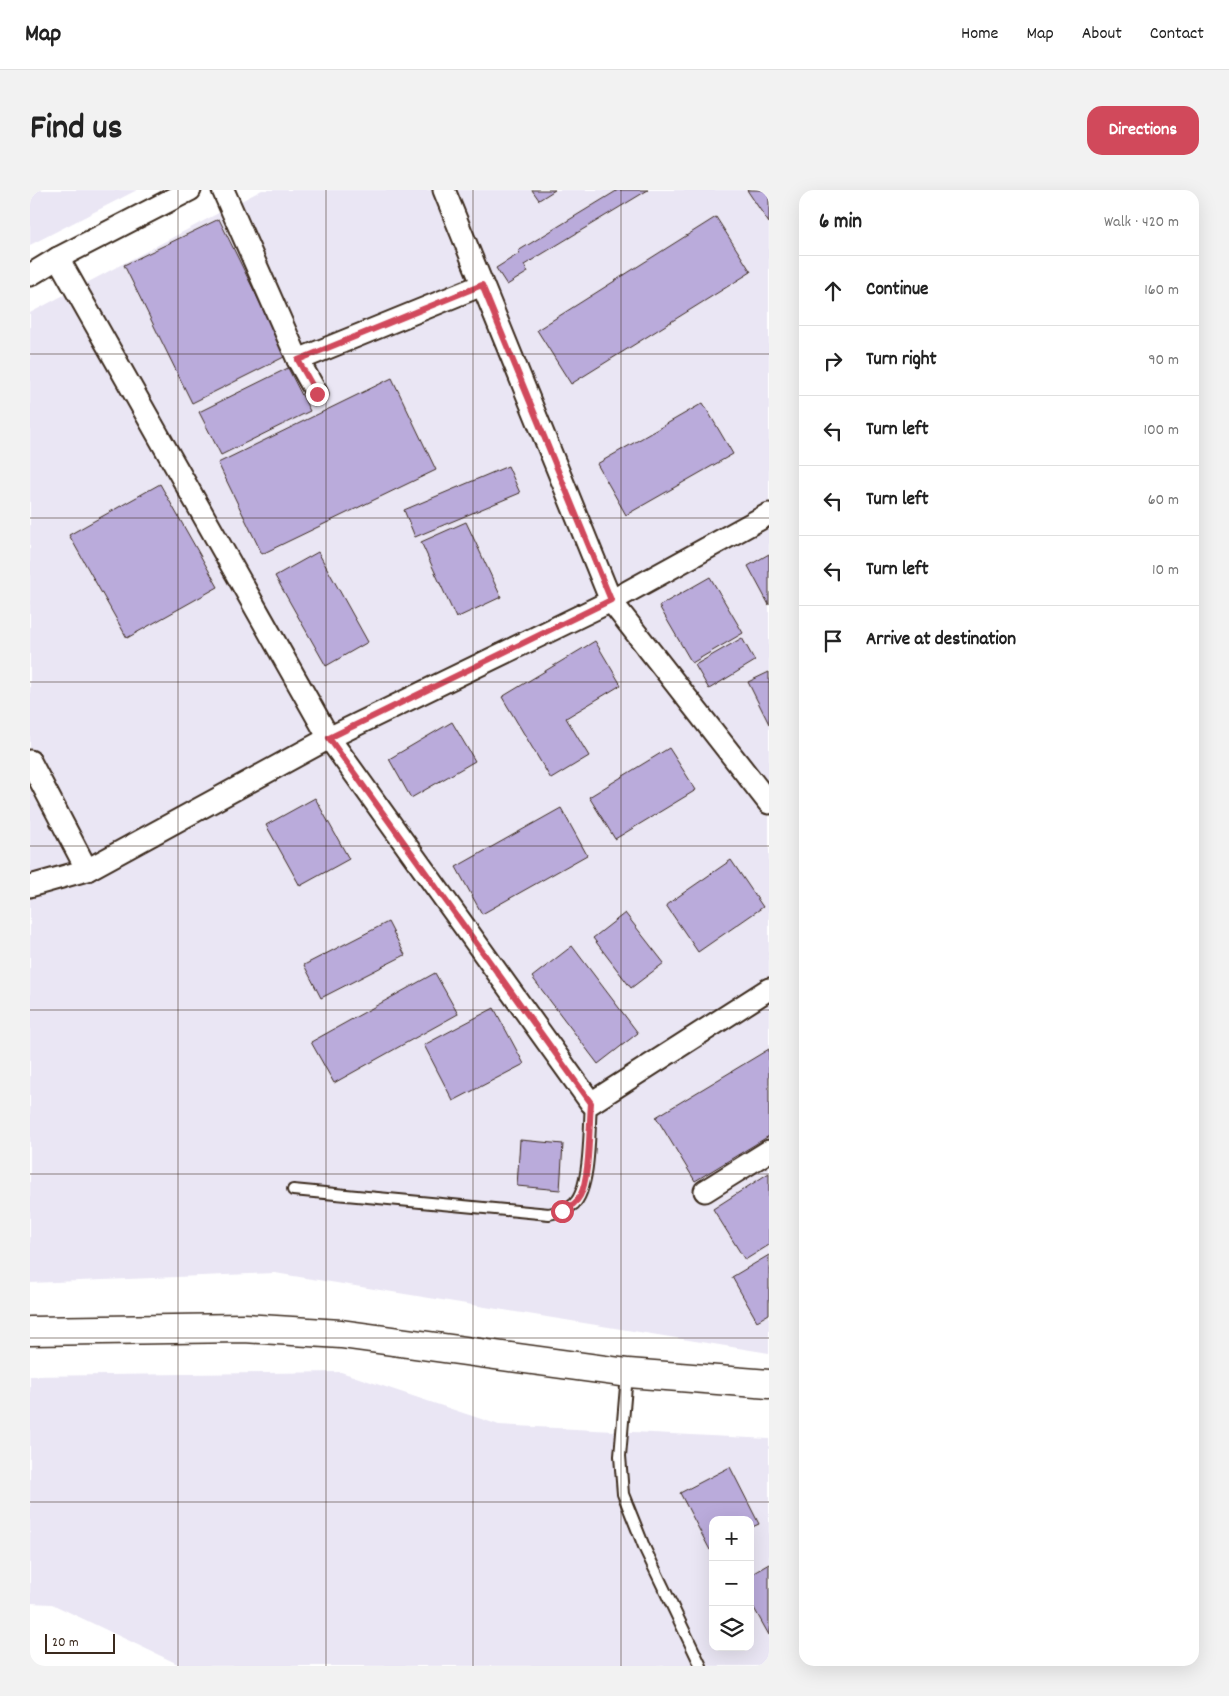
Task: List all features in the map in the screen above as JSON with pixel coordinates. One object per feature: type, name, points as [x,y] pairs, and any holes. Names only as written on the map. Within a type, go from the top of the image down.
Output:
[{"type":"street","points":[[30,275],[58,258],[190,190]]},
{"type":"street","points":[[223,190],[298,360],[317,394]]},
{"type":"street","points":[[444,190],[611,600],[769,803]]},
{"type":"street","points":[[58,258],[329,738],[591,1103],[769,989]]},
{"type":"street","points":[[298,360],[482,285]]},
{"type":"street","points":[[30,886],[87,870],[329,738],[611,600],[769,514]]},
{"type":"street","points":[[30,761],[87,870]]},
{"type":"street","points":[[705,1191],[769,1151]]},
{"type":"street","points":[[30,1331],[244,1328],[341,1334],[628,1373],[769,1384]]},
{"type":"lane","points":[[293,1190],[549,1214],[562,1211],[573,1205],[580,1196],[585,1179],[591,1103]]},
{"type":"lane","points":[[628,1373],[620,1456],[622,1494],[645,1549],[701,1666]]},
{"type":"shaded area","points":[[30,190],[137,190],[30,245]]},
{"type":"shaded area","points":[[262,190],[769,190],[769,1353],[275,1273],[30,1283],[30,313]]},
{"type":"shaded area","points":[[341,1372],[499,1425],[769,1439],[769,1666],[182,1666],[52,1604],[30,1603],[30,1376]]},
{"type":"building","points":[[532,190],[555,190],[539,200]]},
{"type":"building","points":[[618,190],[648,190],[524,265],[528,272],[507,285],[496,268],[520,253],[518,251]]},
{"type":"building","points":[[747,190],[769,190],[769,223]]},
{"type":"building","points":[[716,217],[751,272],[571,384],[537,330]]},
{"type":"building","points":[[219,219],[286,356],[192,403],[124,265]]},
{"type":"building","points":[[288,368],[310,411],[221,455],[199,412]]},
{"type":"building","points":[[392,378],[436,470],[262,554],[218,463]]},
{"type":"building","points":[[703,403],[733,454],[626,515],[597,464]]},
{"type":"building","points":[[508,466],[520,493],[415,537],[404,510]]},
{"type":"building","points":[[160,484],[218,587],[127,638],[69,535]]},
{"type":"building","points":[[466,522],[501,597],[456,618],[421,542]]},
{"type":"building","points":[[318,552],[368,642],[326,666],[275,576]]},
{"type":"building","points":[[769,554],[769,605],[748,566]]},
{"type":"building","points":[[710,577],[743,633],[692,663],[659,606]]},
{"type":"building","points":[[742,638],[755,661],[709,689],[695,665]]},
{"type":"building","points":[[595,641],[621,685],[566,718],[589,756],[551,779],[502,697]]},
{"type":"building","points":[[769,672],[769,724],[748,682]]},
{"type":"building","points":[[452,722],[475,761],[411,798],[389,759]]},
{"type":"building","points":[[669,748],[696,790],[615,839],[589,797]]},
{"type":"building","points":[[315,798],[349,859],[300,886],[266,825]]},
{"type":"building","points":[[561,808],[587,855],[482,914],[456,867]]},
{"type":"building","points":[[731,860],[763,907],[698,952],[666,905]]},
{"type":"building","points":[[625,913],[664,963],[631,988],[593,938]]},
{"type":"building","points":[[388,922],[405,955],[321,998],[304,965]]},
{"type":"building","points":[[572,946],[638,1033],[598,1064],[532,977]]},
{"type":"building","points":[[435,973],[458,1014],[334,1083],[311,1042]]},
{"type":"building","points":[[494,1008],[524,1064],[453,1101],[424,1045]]},
{"type":"building","points":[[769,1049],[769,1136],[695,1181],[656,1117]]},
{"type":"building","points":[[520,1140],[563,1144],[560,1190],[517,1186]]},
{"type":"building","points":[[769,1173],[769,1245],[745,1260],[713,1209]]},
{"type":"building","points":[[769,1255],[769,1314],[757,1321],[732,1277]]},
{"type":"building","points":[[730,1467],[759,1524],[754,1526],[754,1516],[709,1516],[709,1548],[680,1493]]},
{"type":"building","points":[[769,1564],[769,1635],[754,1608],[754,1573]]},
{"type":"route","points":[[317,394],[298,360],[482,285],[611,600],[329,738],[591,1103],[585,1179],[580,1196],[573,1205],[562,1211]]}]
